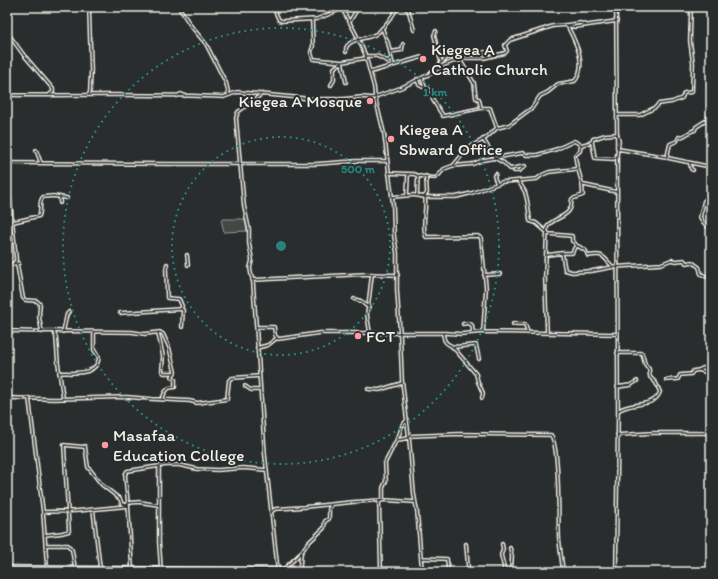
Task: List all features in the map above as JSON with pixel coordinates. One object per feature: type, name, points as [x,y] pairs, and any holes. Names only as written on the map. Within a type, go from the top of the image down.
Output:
[{"type":"street","points":[[89,7],[91,72],[89,95]]},
{"type":"street","points":[[181,7],[180,9],[191,26],[206,44],[226,84],[229,95]]},
{"type":"street","points":[[272,7],[281,21],[318,19],[341,8],[359,40],[366,57],[374,87],[375,98],[382,123],[392,198],[398,275],[397,290],[402,382],[417,511],[422,571]]},
{"type":"street","points":[[349,21],[357,7]]},
{"type":"street","points":[[346,52],[347,45],[351,42],[374,35],[394,15],[397,8],[401,7],[408,9],[414,30]]},
{"type":"street","points":[[616,7],[618,149],[616,334],[618,411],[616,572]]},
{"type":"street","points":[[617,114],[640,115],[656,107],[658,104],[672,102],[682,98],[684,93],[692,92],[693,61],[690,44],[691,7]]},
{"type":"street","points":[[312,20],[313,46],[311,52],[313,58],[342,62],[377,56],[388,61],[391,59]]},
{"type":"street","points":[[7,87],[7,95],[141,94],[187,97],[224,97],[237,92],[313,98],[375,98],[422,78],[444,65],[467,58],[488,57],[506,52],[505,45],[510,40],[547,28],[567,25],[575,27],[617,21]]},
{"type":"street","points":[[452,166],[468,148],[491,134],[496,128],[504,127],[510,124],[532,108],[534,102],[541,95],[548,92],[558,84],[573,82],[577,79],[580,59],[575,40],[567,25]]},
{"type":"street","points":[[382,28],[388,41],[392,65]]},
{"type":"street","points":[[436,31],[434,35],[442,62]]},
{"type":"street","points":[[7,32],[58,95]]},
{"type":"street","points":[[390,52],[402,50],[403,44]]},
{"type":"street","points":[[429,74],[447,58],[485,52],[487,53],[488,57]]},
{"type":"street","points":[[370,72],[422,57]]},
{"type":"street","points":[[460,60],[474,83],[476,98],[479,99],[481,108]]},
{"type":"street","points":[[342,62],[346,82]]},
{"type":"street","points":[[331,85],[334,80],[334,68],[342,62]]},
{"type":"street","points":[[422,78],[425,87]]},
{"type":"street","points":[[417,79],[419,85],[431,91],[433,100],[443,116],[481,108],[490,108],[496,128]]},
{"type":"street","points":[[48,95],[54,90]]},
{"type":"street","points":[[262,94],[238,112],[236,116],[244,206],[249,229],[249,244],[252,260],[250,268],[260,390],[278,571]]},
{"type":"street","points":[[667,157],[670,144],[677,141],[679,136],[683,137],[695,130],[696,126],[707,120],[708,116],[711,114]]},
{"type":"street","points":[[388,173],[414,174],[418,176],[437,178],[444,169],[452,166],[473,164],[524,152],[526,155],[537,155],[557,149],[574,141],[582,145],[592,142],[593,139],[604,135],[617,134]]},
{"type":"street","points":[[483,139],[495,158],[504,163],[510,169],[524,167],[520,171],[514,171]]},
{"type":"street","points":[[592,142],[594,158],[613,159],[617,156]]},
{"type":"street","points":[[547,333],[545,278],[548,233],[547,227],[549,224],[567,213],[570,209],[571,201],[574,198],[583,195],[582,183],[577,168],[575,155],[580,151],[580,146],[582,145]]},
{"type":"street","points":[[618,149],[667,157],[711,167]]},
{"type":"street","points":[[36,150],[41,163]]},
{"type":"street","points":[[7,162],[316,164],[387,161]]},
{"type":"street","points":[[690,163],[691,169],[693,170]]},
{"type":"street","points":[[392,198],[417,195],[425,197],[458,197],[502,182],[537,179],[548,173],[577,168]]},
{"type":"street","points":[[7,169],[16,258],[16,261],[13,264]]},
{"type":"street","points":[[407,196],[408,174]]},
{"type":"street","points":[[496,174],[494,176],[497,184]]},
{"type":"street","points":[[417,195],[418,176]]},
{"type":"street","points":[[426,176],[427,193],[425,197],[425,236],[428,238],[479,236],[482,242],[486,288],[483,332]]},
{"type":"street","points":[[518,180],[524,191],[529,209],[530,221],[536,223],[551,235],[572,236],[572,241],[586,251],[588,256],[598,254],[601,255],[613,267]]},
{"type":"street","points":[[582,183],[617,192]]},
{"type":"street","points":[[711,188],[710,196],[704,201],[700,217],[711,230]]},
{"type":"street","points":[[12,222],[39,216],[42,198],[49,196],[67,198]]},
{"type":"street","points":[[60,197],[60,203]]},
{"type":"street","points":[[547,255],[572,253],[577,246]]},
{"type":"street","points":[[562,254],[566,271],[572,272],[592,271],[617,266],[661,264],[670,260],[676,262],[684,260],[686,263],[692,262],[698,266],[701,274],[707,277],[711,273]]},
{"type":"street","points":[[187,255],[188,264]]},
{"type":"street","points":[[7,264],[18,264],[23,298],[40,303],[39,317],[42,332]]},
{"type":"street","points":[[167,264],[167,298],[179,299],[183,310],[182,327]]},
{"type":"street","points":[[252,280],[372,274],[398,275]]},
{"type":"street","points":[[370,334],[367,315],[372,274]]},
{"type":"street","points":[[484,275],[500,274]]},
{"type":"street","points":[[354,299],[361,301],[365,306],[369,307]]},
{"type":"street","points":[[120,313],[182,309]]},
{"type":"street","points":[[63,332],[67,314],[69,312]]},
{"type":"street","points":[[463,324],[468,323],[472,325],[473,333]]},
{"type":"street","points":[[513,324],[525,324],[528,333]]},
{"type":"street","points":[[256,327],[274,327],[277,338]]},
{"type":"street","points":[[339,334],[342,330]]},
{"type":"street","points":[[7,331],[132,332],[163,334],[174,373],[172,377],[175,379],[175,388],[169,388],[164,392],[164,398],[162,400]]},
{"type":"street","points":[[54,332],[56,337],[63,398]]},
{"type":"street","points":[[59,373],[90,371],[96,366],[99,357],[94,350],[94,332]]},
{"type":"street","points":[[257,348],[262,345],[268,345],[277,338],[320,334],[462,334],[483,332],[616,334]]},
{"type":"street","points":[[158,333],[163,356],[162,371],[164,373],[174,373]]},
{"type":"street","points":[[443,333],[444,341],[452,347],[476,374],[483,393],[482,398]]},
{"type":"street","points":[[452,347],[476,344],[479,359]]},
{"type":"street","points":[[617,353],[642,353],[645,364],[649,369],[650,377],[655,382],[660,392],[651,402],[626,406],[618,411]]},
{"type":"street","points":[[666,380],[678,379],[680,375],[691,374],[694,371],[703,368],[711,368]]},
{"type":"street","points":[[699,370],[711,374]]},
{"type":"street","points":[[7,398],[119,396],[190,401],[197,403],[225,399],[228,397],[230,378],[259,376]]},
{"type":"street","points":[[617,387],[631,385],[637,381]]},
{"type":"street","points":[[368,389],[379,390],[402,382]]},
{"type":"street","points":[[245,386],[251,390],[260,390]]},
{"type":"street","points":[[29,398],[41,499],[44,512],[48,567]]},
{"type":"street","points":[[381,570],[379,502],[383,500],[383,486],[386,481],[385,463],[397,440],[402,426],[407,420]]},
{"type":"street","points":[[617,435],[653,433],[711,433]]},
{"type":"street","points":[[397,440],[409,437],[458,434],[551,435],[556,455],[563,572]]},
{"type":"street","points":[[45,534],[62,534],[69,531],[64,445],[85,446],[88,466],[96,479],[120,499],[122,504],[128,505]]},
{"type":"street","points":[[132,569],[125,475],[126,471],[141,468],[180,465],[197,469],[243,468],[267,470]]},
{"type":"street","points":[[159,467],[159,542],[161,569]]},
{"type":"street","points":[[271,512],[275,509],[353,502],[383,500],[415,502]]},
{"type":"street","points":[[44,512],[93,509],[128,505],[139,502],[159,505]]},
{"type":"street","points":[[283,570],[324,528],[325,521],[329,519],[329,509],[331,505]]},
{"type":"street","points":[[93,509],[100,568]]},
{"type":"street","points":[[465,571],[468,567],[466,544]]},
{"type":"street","points":[[502,544],[503,549],[501,555],[504,572]]},
{"type":"street","points":[[46,545],[68,545],[72,550],[75,568]]},
{"type":"street","points":[[510,548],[512,556],[511,572]]},
{"type":"street","points":[[136,570],[226,569],[278,571],[297,568],[300,566],[301,553]]},
{"type":"street","points":[[421,558],[447,559],[448,570]]},
{"type":"street","points":[[7,567],[132,569],[152,572]]},
{"type":"street","points":[[283,570],[339,572],[381,570],[545,572]]},
{"type":"shaded area","points":[[221,219],[245,219],[247,231],[224,232]]},
{"type":"place","name":"Kiegea A Catholic Church","points":[[423,59]]},
{"type":"place","name":"Kiegea A Mosque","points":[[370,101]]},
{"type":"place","name":"Kiegea A Sbward Office","points":[[391,139]]},
{"type":"place","name":"FCT","points":[[358,336]]},
{"type":"place","name":"Masafaa Education College","points":[[105,445]]}]
